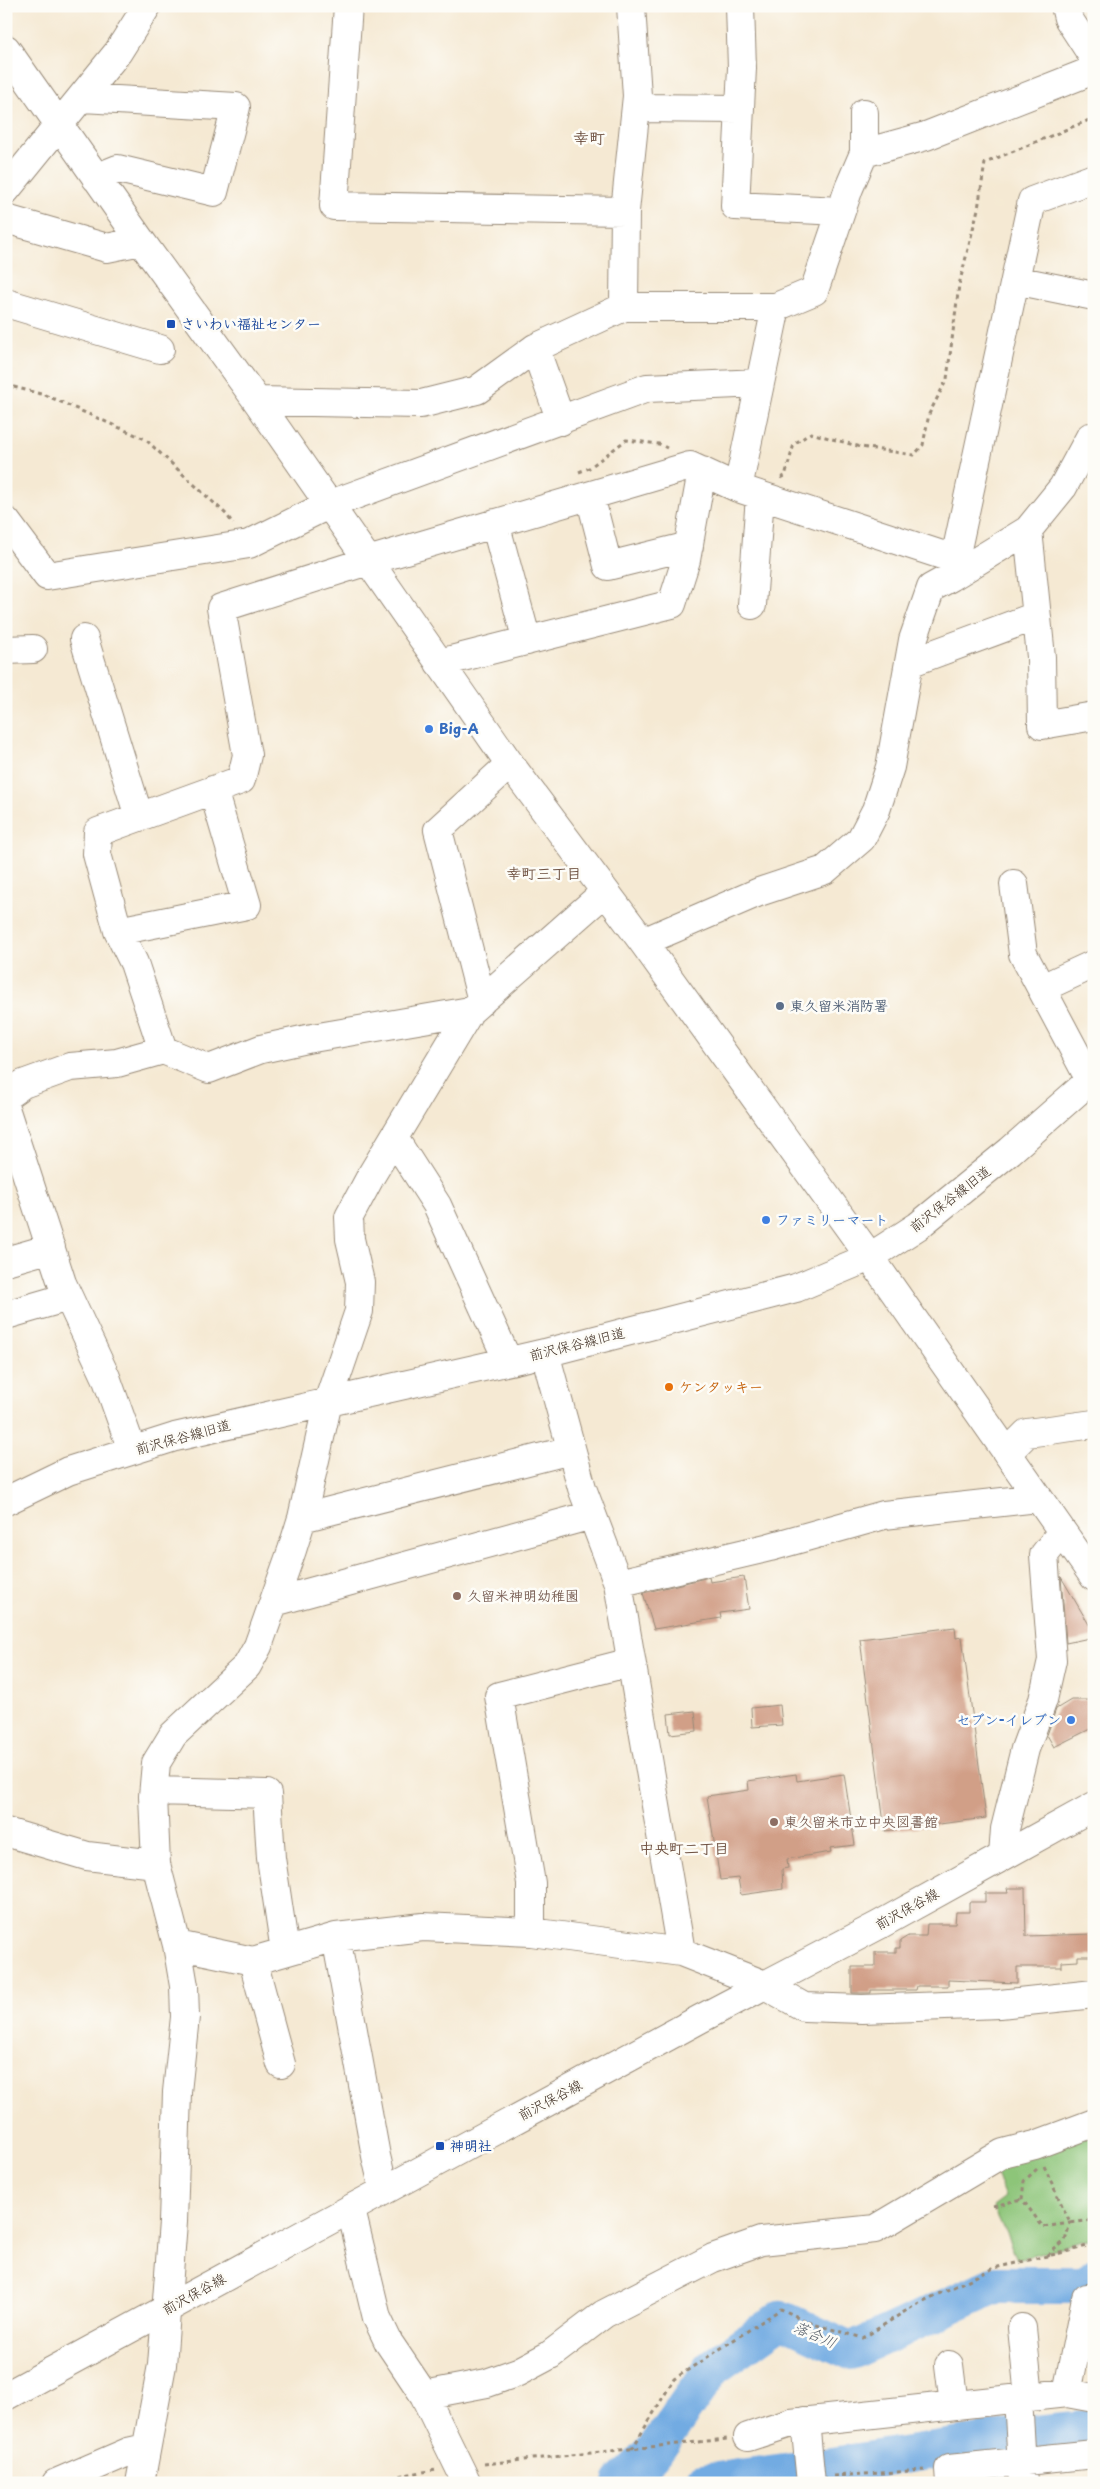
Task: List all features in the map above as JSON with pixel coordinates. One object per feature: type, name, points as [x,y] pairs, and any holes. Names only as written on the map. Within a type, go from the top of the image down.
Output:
[{"type":"street","points":[[6,190],[83,98],[118,52],[146,6]]},
{"type":"street","points":[[348,6],[334,206],[624,211]]},
{"type":"street","points":[[624,307],[624,211],[637,96],[631,6]]},
{"type":"street","points":[[740,6],[742,68],[735,206],[841,211]]},
{"type":"street","points":[[1065,6],[1068,18],[1094,58]]},
{"type":"street","points":[[6,49],[96,178],[257,401],[510,764],[643,942],[870,1257],[1094,1577]]},
{"type":"street","points":[[864,153],[926,136],[1094,70]]},
{"type":"street","points":[[83,98],[236,106],[214,192],[118,168],[96,178]]},
{"type":"street","points":[[636,108],[740,109]]},
{"type":"street","points":[[257,401],[421,404],[477,390],[535,348],[624,307],[776,307],[814,291],[841,211],[864,153],[864,113]]},
{"type":"street","points":[[953,568],[1032,201],[1094,178]]},
{"type":"street","points":[[6,219],[106,248],[141,241]]},
{"type":"street","points":[[1015,280],[1094,296]]},
{"type":"street","points":[[6,302],[160,349]]},
{"type":"street","points":[[752,605],[758,488],[760,383],[776,307]]},
{"type":"street","points":[[535,348],[561,421]]},
{"type":"street","points":[[6,521],[47,576],[248,544],[328,505],[647,388],[760,383]]},
{"type":"street","points":[[643,942],[760,892],[825,870],[862,839],[876,810],[890,767],[913,640],[931,588],[953,568],[1028,530],[1063,488],[1093,434]]},
{"type":"street","points":[[163,1050],[134,963],[118,931],[97,854],[98,832],[241,780],[247,755],[221,608],[368,561],[690,466],[758,488],[953,568]]},
{"type":"street","points":[[439,663],[672,604],[689,546],[702,471]]},
{"type":"street","points":[[590,496],[608,566],[689,546]]},
{"type":"street","points":[[495,523],[527,641]]},
{"type":"street","points":[[1028,530],[1041,657],[1042,725],[1094,716]]},
{"type":"street","points":[[909,663],[1036,616]]},
{"type":"street","points":[[84,639],[138,816]]},
{"type":"street","points":[[6,650],[33,649]]},
{"type":"street","points":[[476,1006],[438,830],[510,764]]},
{"type":"street","points":[[118,931],[247,905],[213,790]]},
{"type":"street","points":[[1014,884],[1023,954],[1092,1079]]},
{"type":"street","points":[[140,2483],[162,2365],[173,2222],[177,2092],[185,2018],[184,1986],[177,1945],[156,1864],[154,1791],[156,1763],[173,1735],[247,1666],[258,1646],[274,1602],[302,1518],[328,1402],[359,1310],[360,1282],[350,1239],[349,1217],[394,1138],[476,1006],[605,892]]},
{"type":"street","points":[[1042,988],[1094,964]]},
{"type":"street","points":[[6,1096],[23,1084],[70,1067],[117,1063],[163,1050],[209,1069],[262,1049],[476,1006]]},
{"type":"street","name":"前沢保谷線旧道","points":[[6,1501],[68,1471],[132,1450],[239,1422],[545,1353],[796,1288],[870,1257],[918,1226],[1010,1151],[1092,1079]]},
{"type":"street","points":[[6,1111],[68,1296],[106,1377],[132,1450]]},
{"type":"street","points":[[394,1138],[437,1205],[508,1361]]},
{"type":"street","points":[[6,1261],[51,1248]]},
{"type":"street","points":[[6,1315],[68,1296]]},
{"type":"street","points":[[545,1353],[582,1488],[618,1582],[681,1952]]},
{"type":"street","points":[[1007,1453],[1027,1433],[1094,1424]]},
{"type":"street","points":[[302,1518],[571,1450]]},
{"type":"street","points":[[618,1582],[770,1547],[884,1514],[1038,1498]]},
{"type":"street","points":[[274,1602],[592,1515]]},
{"type":"street","points":[[1003,1856],[1005,1829],[1025,1749],[1043,1700],[1052,1660],[1044,1555],[1062,1532]]},
{"type":"street","points":[[530,1932],[531,1883],[499,1696],[631,1662]]},
{"type":"street","points":[[154,1791],[267,1794],[270,1858],[285,1951]]},
{"type":"street","name":"前沢保谷線","points":[[6,2396],[1094,1806]]},
{"type":"street","points":[[6,1832],[87,1856],[156,1864]]},
{"type":"street","points":[[177,1945],[252,1961],[336,1937],[423,1927],[530,1932],[681,1952],[765,1985],[804,2007],[862,2009],[1000,2004],[1094,1994]]},
{"type":"street","points":[[336,1937],[376,2156],[384,2190]]},
{"type":"street","points":[[252,1961],[281,2064]]},
{"type":"street","points":[[424,2395],[487,2383],[518,2372],[550,2355],[604,2314],[713,2258],[761,2240],[875,2229],[1003,2153],[1035,2145],[1094,2123]]},
{"type":"street","points":[[351,2210],[377,2318],[389,2343],[424,2395],[464,2475]]},
{"type":"street","points":[[1067,2393],[1086,2298],[1094,2300]]},
{"type":"street","points":[[1022,2328],[1024,2397],[1022,2473]]},
{"type":"street","points":[[949,2365],[954,2404]]},
{"type":"street","points":[[748,2437],[791,2423],[954,2404],[1067,2393],[1094,2398]]},
{"type":"street","points":[[805,2422],[811,2480]]},
{"type":"street","points":[[56,2483],[128,2452],[146,2448]]},
{"type":"street","points":[[950,2476],[1022,2473],[1094,2454]]},
{"type":"path","points":[[758,488],[786,476],[794,444],[811,433],[861,447],[914,455],[923,445],[930,414],[946,378],[958,285],[978,209],[985,163],[1094,118]]},
{"type":"path","points":[[6,385],[45,395],[144,439],[227,515],[248,544]]},
{"type":"path","points":[[1045,2256],[1065,2241],[1070,2223],[1043,2164],[1024,2181],[1022,2198],[1043,2227],[1070,2223],[1094,2220]]},
{"type":"path","points":[[993,2206],[1022,2198]]},
{"type":"path","points":[[632,2449],[674,2379],[780,2309],[813,2324],[863,2338],[915,2305],[994,2268],[1094,2244]]},
{"type":"path","points":[[352,2483],[464,2475],[632,2449],[748,2437]]},
{"type":"path","points":[[770,2483],[950,2476]]},
{"type":"green space","points":[[1094,2129],[1094,2238],[1017,2259],[993,2206],[1005,2197],[994,2169]]},
{"type":"building","points":[[709,1577],[710,1582],[744,1577],[749,1609],[720,1613],[721,1618],[654,1629],[643,1593]]},
{"type":"building","points":[[1061,1577],[1094,1633],[1094,1637],[1066,1643]]},
{"type":"building","points":[[955,1627],[956,1638],[962,1637],[986,1818],[885,1831],[860,1639]]},
{"type":"building","name":"セブン-イレブン","points":[[1071,1700],[1094,1700],[1094,1727],[1054,1747],[1047,1735],[1056,1709]]},
{"type":"building","points":[[780,1705],[782,1725],[752,1727],[751,1708]]},
{"type":"building","points":[[695,1711],[697,1731],[670,1734],[668,1714]]},
{"type":"building","points":[[796,1774],[797,1781],[844,1774],[855,1845],[830,1848],[831,1852],[787,1859],[788,1868],[782,1869],[783,1889],[741,1895],[738,1878],[720,1880],[707,1796],[749,1790],[748,1781]]},
{"type":"building","points":[[1007,1888],[1025,1888],[1026,1936],[1094,1934],[1094,1956],[1078,1956],[1078,1961],[1062,1962],[1062,1967],[1017,1967],[1017,1983],[948,1980],[948,1986],[917,1986],[916,1990],[871,1990],[871,1993],[852,1993],[852,1967],[875,1967],[875,1952],[896,1952],[896,1948],[900,1948],[900,1941],[908,1936],[926,1936],[927,1924],[955,1924],[956,1912],[969,1912],[969,1902],[985,1902],[985,1893],[1008,1893]]},
{"type":"waterway","name":"落合川","points":[[622,2483],[655,2450],[712,2368],[781,2319],[851,2351],[995,2285],[1083,2285],[1094,2278]]},
{"type":"waterway","name":"落合川","points":[[702,2483],[846,2464],[1036,2434],[1094,2428]]},
{"type":"place","name":"さいわい福祉センター","points":[[171,324]]},
{"type":"place","name":"Big-A","points":[[429,729]]},
{"type":"place","name":"東久留米消防署","points":[[780,1006]]},
{"type":"place","name":"ファミリーマート","points":[[766,1220]]},
{"type":"place","name":"ケンタッキー","points":[[669,1387]]},
{"type":"place","name":"久留米神明幼稚園","points":[[457,1596]]},
{"type":"place","name":"セブン-イレブン","points":[[1071,1720]]},
{"type":"place","name":"東久留米市立中央図書館","points":[[774,1822]]},
{"type":"place","name":"神明社","points":[[440,2146]]},
{"type":"district","name":"幸町","points":[[589,138]]},
{"type":"district","name":"幸町三丁目","points":[[544,874]]},
{"type":"district","name":"中央町二丁目","points":[[684,1849]]}]
